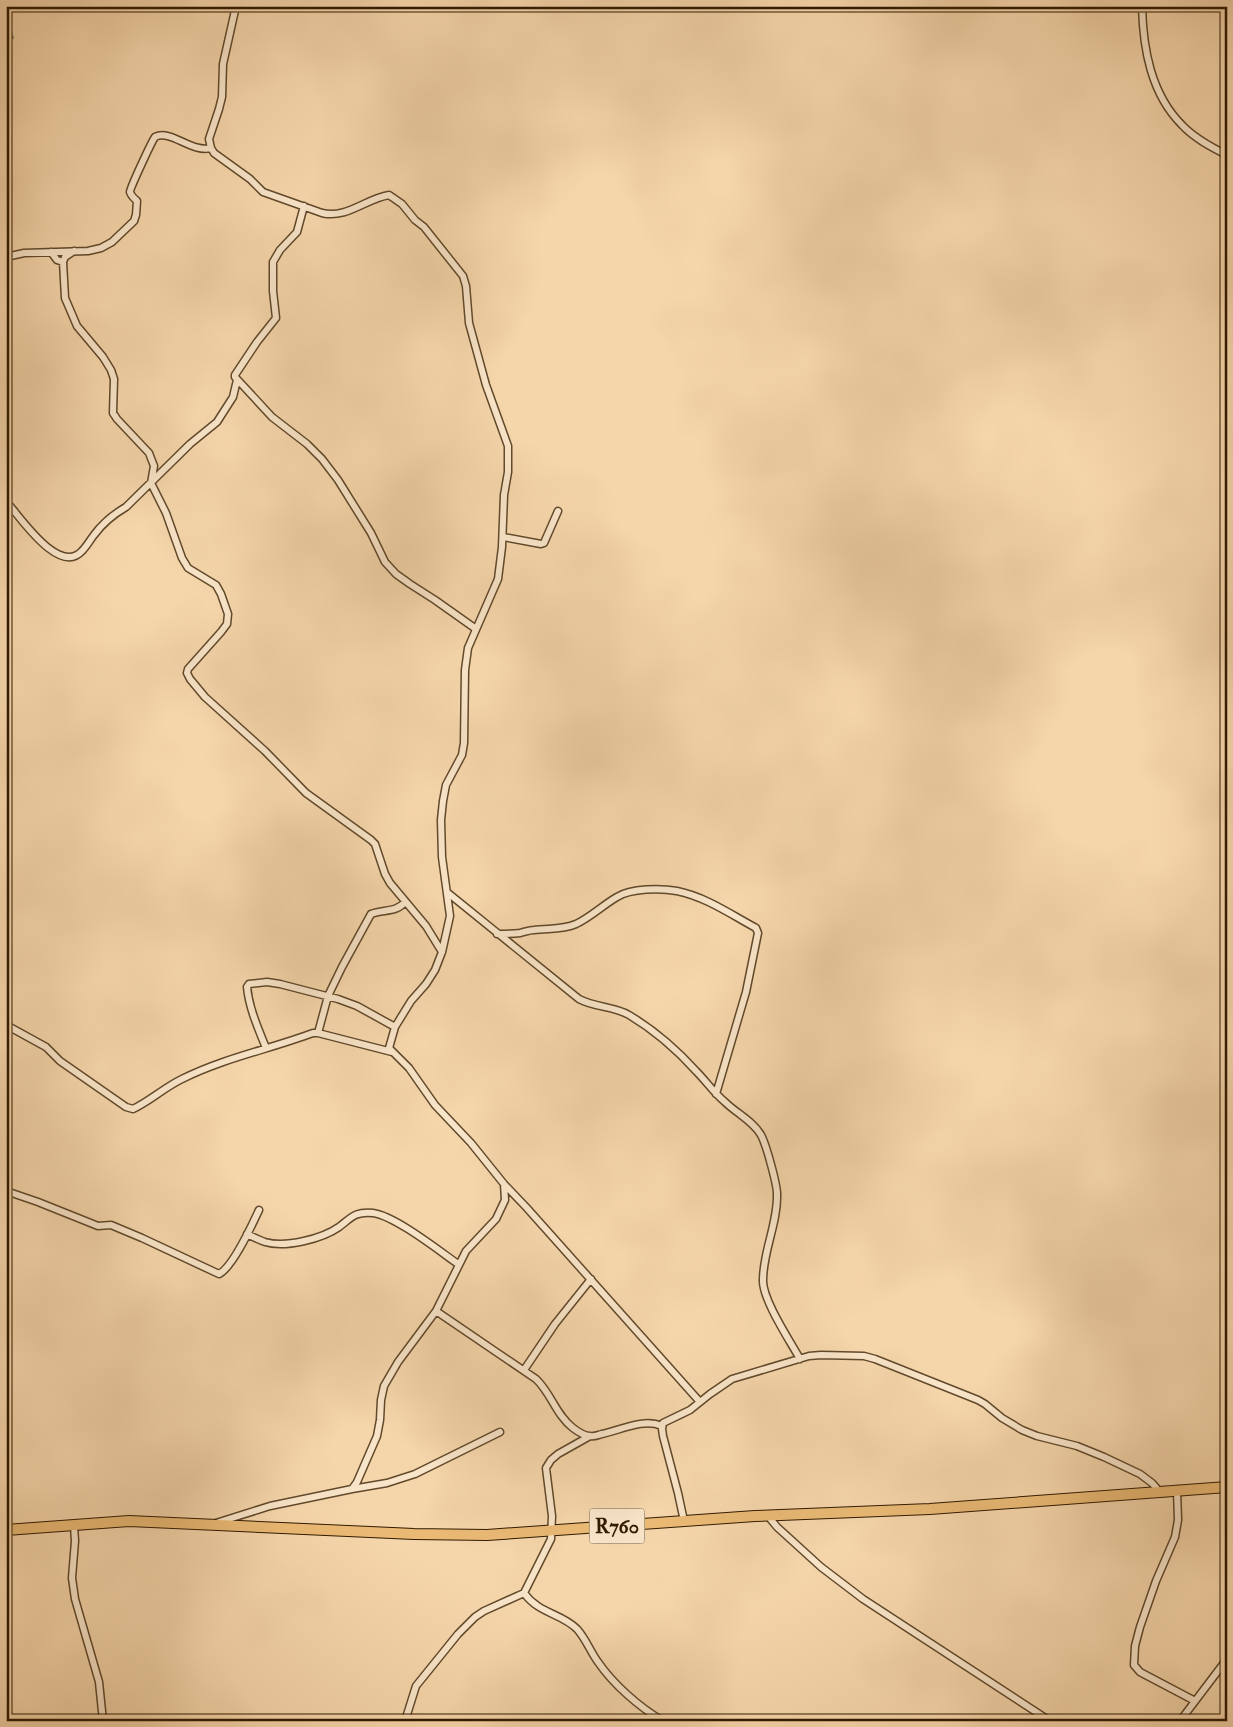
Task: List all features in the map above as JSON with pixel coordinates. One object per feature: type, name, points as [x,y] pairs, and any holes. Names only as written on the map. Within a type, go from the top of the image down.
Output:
[{"type":"main road","name":"R760","points":[[6,1530],[129,1521],[414,1534],[487,1535],[768,1516],[930,1509],[1227,1487]]},
{"type":"street","points":[[236,6],[223,64],[220,109],[209,139],[214,153],[250,179],[263,192],[331,215],[348,212],[382,196],[389,195],[402,204],[424,227],[462,276],[466,286],[469,323],[486,385],[508,446],[508,472],[504,495],[498,579],[468,648],[465,670],[464,743],[462,755],[446,785],[443,801],[441,820],[442,857],[450,916],[442,952],[435,970],[411,1001],[395,1027],[389,1048],[403,1061],[435,1105],[471,1143],[504,1184],[700,1402]]},
{"type":"street","points":[[1142,6],[1142,21],[1149,62],[1153,81],[1159,92],[1183,126],[1209,146],[1227,155]]},
{"type":"street","points":[[6,257],[24,253],[96,250],[102,248],[112,242],[134,221],[137,202],[131,194],[131,189],[143,165],[151,142],[155,137],[163,135],[197,149],[211,148]]},
{"type":"street","points":[[304,206],[297,232],[280,250],[273,262],[272,291],[276,318],[235,375],[237,380],[272,417],[306,444],[322,460],[338,480],[371,534],[385,562],[396,574],[476,629]]},
{"type":"street","points":[[74,251],[65,257],[62,262],[65,298],[77,326],[104,357],[111,370],[114,379],[113,413],[149,453],[154,466],[151,483],[166,513],[182,558],[188,568],[216,585],[228,614],[227,624],[188,669],[190,679],[205,697],[265,751],[306,793],[372,840],[378,850],[385,874],[405,902],[426,926],[442,952]]},
{"type":"street","points":[[51,252],[56,260],[62,262]]},
{"type":"street","points":[[6,506],[10,506],[48,548],[62,556],[77,555],[82,552],[94,534],[151,483],[190,444],[217,422],[233,397],[237,380]]},
{"type":"street","points":[[502,537],[544,543],[558,511]]},
{"type":"street","points":[[497,934],[562,928],[585,919],[619,895],[656,889],[676,891],[694,896],[756,928],[758,933],[746,992],[716,1094]]},
{"type":"street","points":[[448,893],[579,999],[627,1014],[658,1034],[695,1070],[716,1094],[758,1130],[764,1141],[777,1192],[774,1220],[764,1267],[763,1285],[800,1359]]},
{"type":"street","points":[[318,1033],[328,996],[371,914],[396,910],[405,902]]},
{"type":"street","points":[[266,1048],[250,1003],[248,985],[267,982],[328,996],[357,1006],[395,1027]]},
{"type":"street","points":[[6,1025],[46,1047],[60,1061],[126,1107],[133,1109],[180,1080],[230,1059],[318,1033],[392,1052]]},
{"type":"street","points":[[6,1034],[17,1032]]},
{"type":"street","points":[[352,1489],[357,1482],[377,1436],[384,1386],[436,1311],[458,1264],[470,1246],[502,1210],[505,1200],[504,1184]]},
{"type":"street","points":[[6,1191],[98,1226],[111,1225],[216,1273],[221,1273],[225,1270],[259,1210]]},
{"type":"street","points":[[247,1234],[266,1242],[278,1244],[296,1242],[333,1230],[351,1216],[368,1212],[375,1213],[408,1230],[458,1264]]},
{"type":"street","points":[[524,1370],[555,1324],[590,1278]]},
{"type":"street","points":[[436,1311],[524,1370],[541,1384],[566,1422],[574,1429],[590,1436]]},
{"type":"street","points":[[662,1426],[732,1380],[800,1359],[821,1355],[857,1356],[875,1359],[978,1400],[1022,1430],[1037,1436],[1077,1446],[1133,1470],[1146,1478],[1159,1492]]},
{"type":"street","points":[[405,1721],[416,1686],[458,1634],[474,1617],[524,1593],[549,1545],[552,1530],[546,1468],[551,1460],[590,1436],[642,1424],[654,1423],[662,1426]]},
{"type":"street","points":[[662,1426],[684,1521]]},
{"type":"street","points":[[212,1524],[270,1506],[387,1482],[415,1474],[500,1432]]},
{"type":"street","points":[[1177,1491],[1178,1520],[1175,1537],[1156,1581],[1140,1627],[1134,1665],[1140,1672],[1195,1701]]},
{"type":"street","points":[[768,1516],[777,1527],[822,1567],[862,1599],[1050,1721]]},
{"type":"street","points":[[74,1526],[75,1541],[72,1578],[75,1599],[99,1682],[103,1721]]},
{"type":"street","points":[[524,1593],[538,1608],[578,1630],[599,1664],[622,1690],[663,1721]]},
{"type":"street","points":[[1180,1721],[1227,1659]]},
{"type":"waterway","points":[[6,15],[13,38],[6,39]]}]
